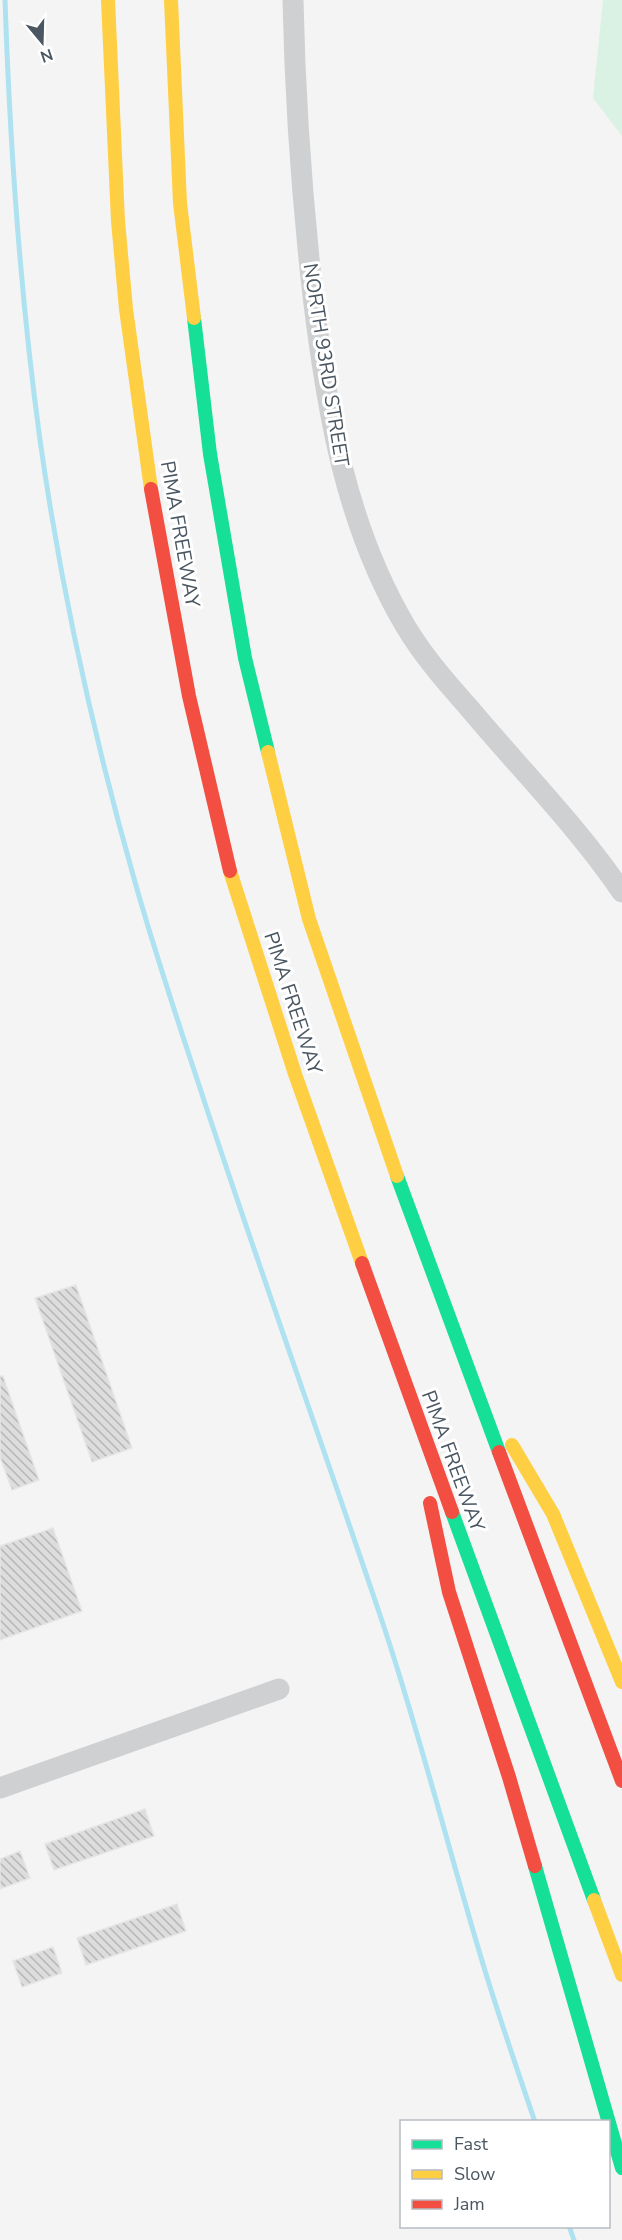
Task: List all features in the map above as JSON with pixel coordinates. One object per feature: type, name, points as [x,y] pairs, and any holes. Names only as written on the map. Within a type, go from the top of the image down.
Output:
[{"type":"highway","name":"PIMA FREEWAY","points":[[106,0],[118,221],[126,309],[155,519],[189,696],[234,886],[295,1074],[402,1378],[622,1975]]},
{"type":"highway","points":[[171,0],[180,203],[210,454],[246,658],[309,919],[386,1151],[622,1781]]},
{"type":"highway","points":[[459,1349],[553,1514],[622,1682]]},
{"type":"highway","points":[[402,1378],[422,1468]]},
{"type":"highway","points":[[427,1491],[449,1592],[509,1777],[608,2120]]},
{"type":"highway","points":[[610,2126],[622,2168]]},
{"type":"street","name":"NORTH 93RD STREET","points":[[293,0],[296,102],[308,249],[320,348],[340,462],[362,535],[406,628],[429,661],[583,837],[622,892]]},
{"type":"street","points":[[0,1788],[279,1689]]},
{"type":"green space","points":[[603,0],[622,0],[622,136],[593,98]]},
{"type":"building","points":[[76,1285],[132,1448],[92,1462],[35,1298]]},
{"type":"building","points":[[0,1376],[3,1376],[39,1480],[12,1490],[0,1457]]},
{"type":"building","points":[[53,1528],[82,1611],[0,1640],[0,1546]]},
{"type":"building","points":[[145,1809],[154,1836],[54,1870],[45,1844]]},
{"type":"building","points":[[20,1851],[30,1878],[0,1889],[0,1859]]},
{"type":"building","points":[[177,1904],[186,1931],[86,1965],[77,1938]]},
{"type":"building","points":[[53,1947],[62,1973],[22,1987],[13,1961]]},
{"type":"waterway","points":[[5,0],[17,220],[40,440],[68,607],[92,718],[135,882],[165,982],[242,1215],[394,1658],[483,1964],[534,2120]]},
{"type":"waterway","points":[[570,2228],[574,2240]]},
{"type":"traffic: fast","points":[[194,318],[210,454],[245,658],[268,752]]},
{"type":"traffic: fast","points":[[397,1176],[499,1452]]},
{"type":"traffic: fast","points":[[452,1512],[594,1900]]},
{"type":"traffic: fast","points":[[535,1866],[608,2120]]},
{"type":"traffic: fast","points":[[610,2126],[622,2168]]},
{"type":"traffic: slow","points":[[108,0],[118,221],[126,309],[151,489]]},
{"type":"traffic: slow","points":[[171,0],[180,203],[194,318]]},
{"type":"traffic: slow","points":[[268,752],[309,919],[397,1176]]},
{"type":"traffic: slow","points":[[230,871],[295,1074],[362,1263]]},
{"type":"traffic: slow","points":[[512,1445],[553,1514],[622,1682]]},
{"type":"traffic: slow","points":[[594,1900],[622,1975]]},
{"type":"traffic: jam","points":[[151,489],[189,696],[230,871]]},
{"type":"traffic: jam","points":[[362,1263],[452,1512]]},
{"type":"traffic: jam","points":[[499,1452],[622,1781]]},
{"type":"traffic: jam","points":[[430,1503],[449,1592],[509,1777],[535,1866]]}]
